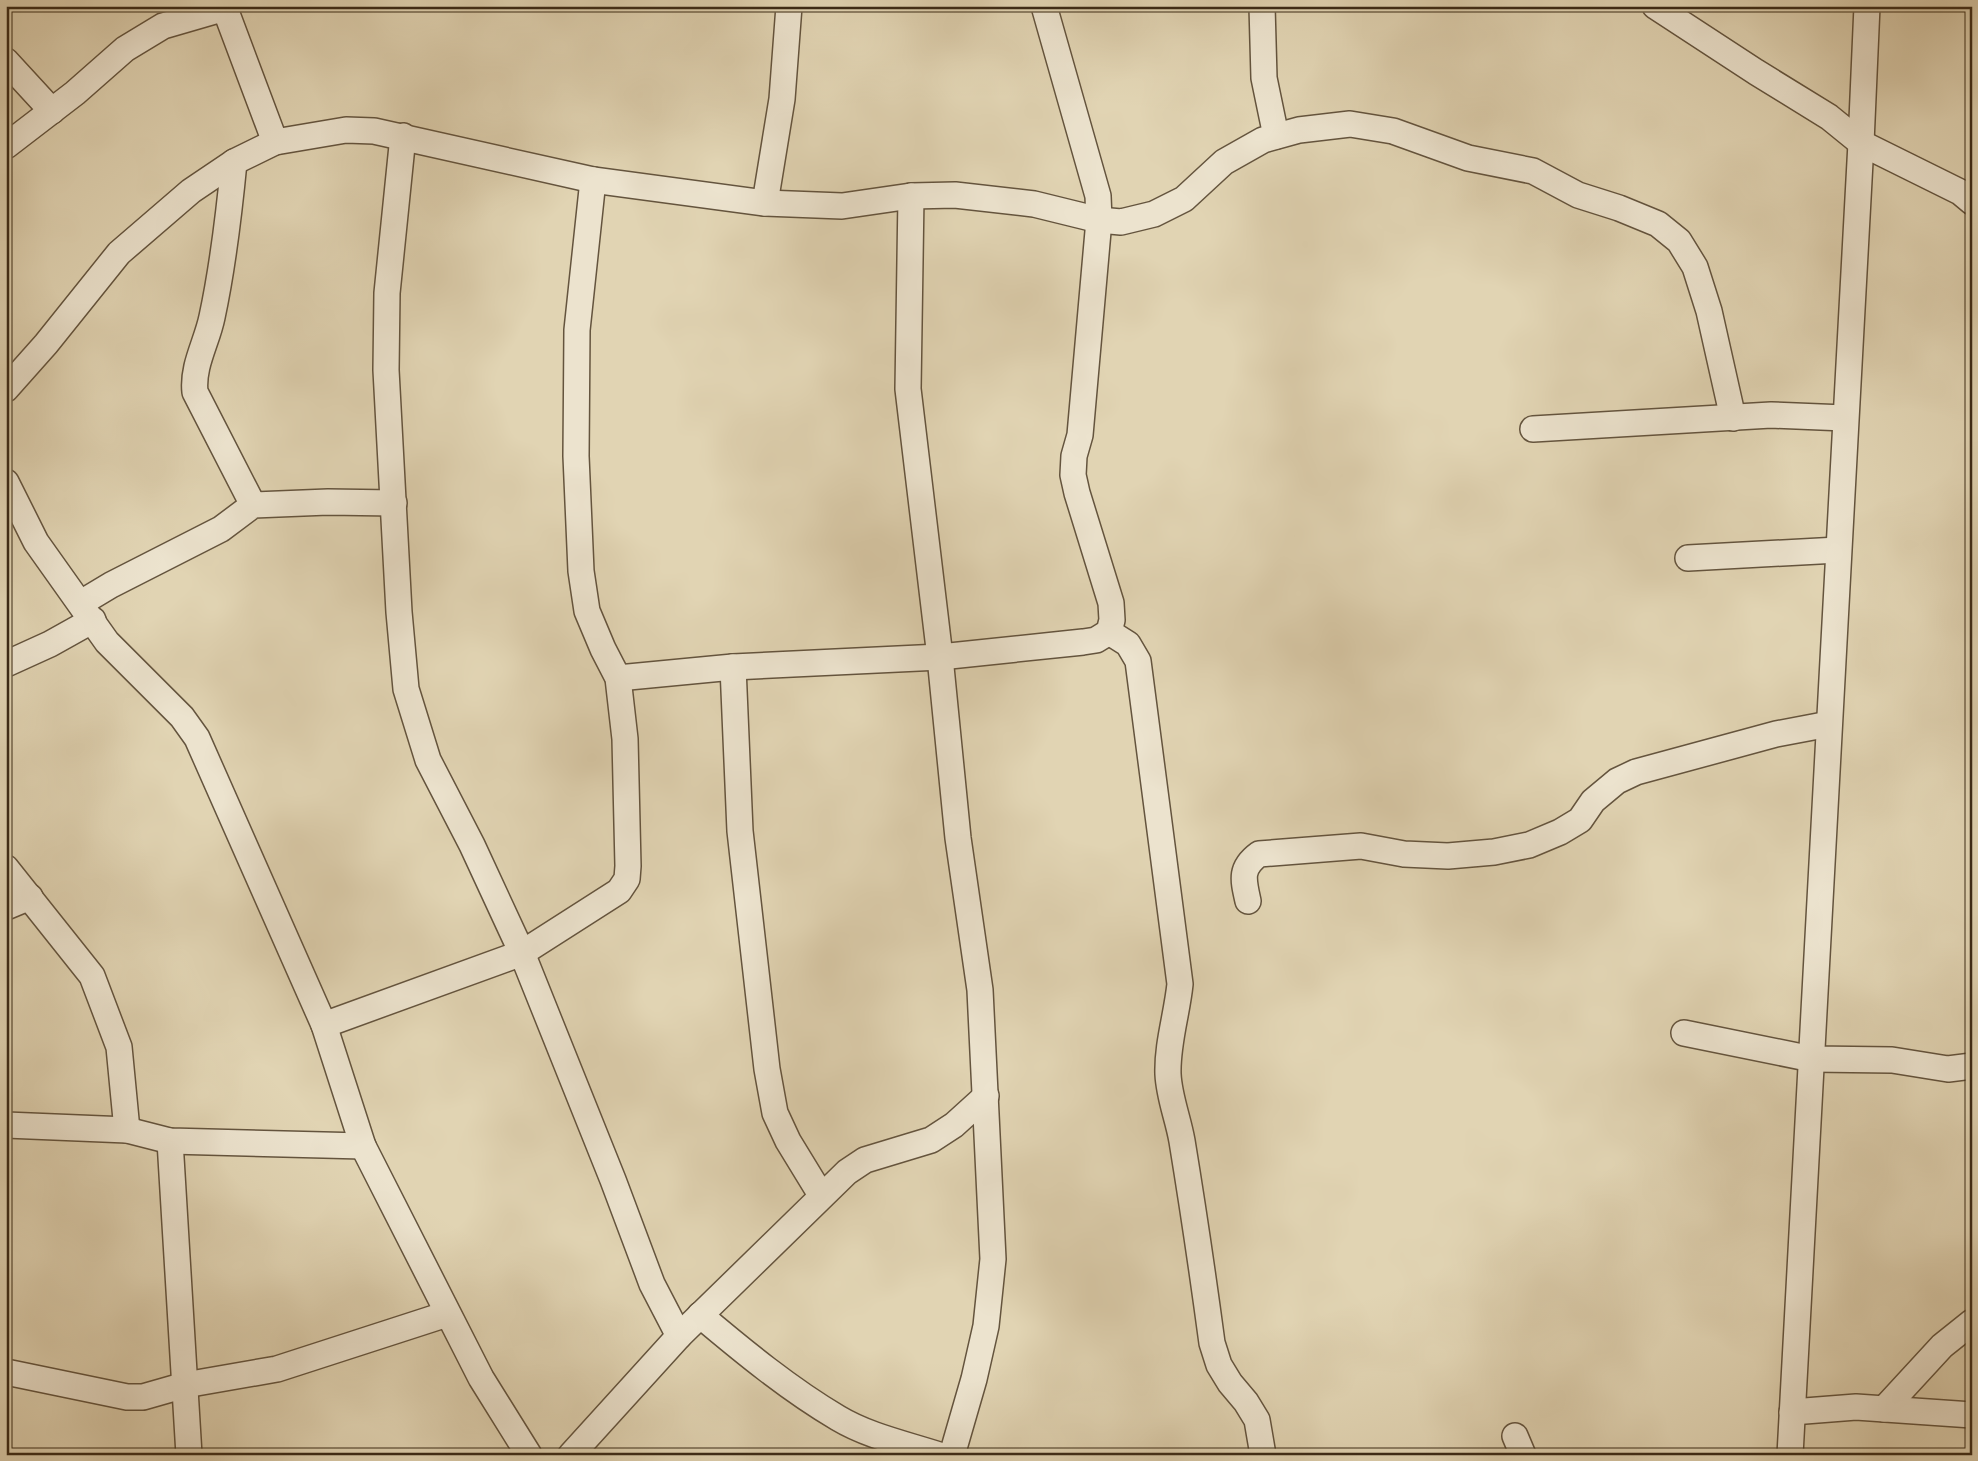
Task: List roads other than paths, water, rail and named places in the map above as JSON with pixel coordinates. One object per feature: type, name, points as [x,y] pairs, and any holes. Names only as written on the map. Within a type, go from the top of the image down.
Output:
[{"type":"street","points":[[765,203],[782,99],[789,6]]},
{"type":"street","points":[[618,678],[733,667],[940,658],[1096,640],[1109,632],[1112,620],[1111,603],[1076,494],[1074,474],[1074,456],[1080,435],[1099,220],[1098,196],[1044,6]]},
{"type":"street","points":[[1262,6],[1264,78],[1276,136]]},
{"type":"street","points":[[1655,6],[1756,72],[1829,116],[1861,143],[1960,192],[1972,202]]},
{"type":"street","points":[[1790,1455],[1867,6]]},
{"type":"street","points":[[6,146],[75,93],[124,49],[163,26],[225,7],[275,142]]},
{"type":"street","points":[[6,61],[52,111]]},
{"type":"street","points":[[6,390],[120,253],[191,191],[234,162],[275,142],[346,130],[374,131],[594,180],[765,203],[842,206],[911,196],[955,195],[1034,204],[1099,220],[1121,222],[1154,214],[1184,199],[1224,162],[1263,140],[1300,130],[1350,124],[1394,131],[1468,158],[1533,171],[1578,195],[1619,208],[1658,224],[1679,241],[1695,267],[1709,311],[1733,418]]},
{"type":"street","points":[[403,136],[387,293],[386,370],[399,612],[406,690],[428,760],[472,845],[522,953],[613,1180],[652,1284],[679,1336]]},
{"type":"street","points":[[234,162],[223,263],[212,321],[194,379],[195,392],[253,505]]},
{"type":"street","points":[[324,1025],[522,953],[619,891],[627,879],[625,740],[618,678],[587,612],[580,552],[576,456],[577,330],[594,180]]},
{"type":"street","points":[[911,196],[908,389],[940,658],[958,838],[980,990],[993,1259],[986,1326],[974,1379],[952,1455]]},
{"type":"street","points":[[1533,429],[1771,415],[1845,418]]},
{"type":"street","points":[[6,482],[36,542],[107,642],[182,717],[196,738],[324,1025],[363,1146],[447,1314],[481,1378],[525,1453]]},
{"type":"street","points":[[6,664],[50,644],[87,612],[111,585],[221,529],[253,505],[328,502],[394,503]]},
{"type":"street","points":[[1688,558],[1838,550]]},
{"type":"street","points":[[1109,632],[1128,644],[1138,661],[1180,984],[1169,1052],[1168,1074],[1171,1101],[1183,1147],[1212,1344],[1219,1365],[1257,1420],[1263,1455]]},
{"type":"street","points":[[733,667],[740,831],[767,1069],[775,1113],[788,1141],[821,1195]]},
{"type":"street","points":[[1248,901],[1243,880],[1248,862],[1259,854],[1361,846],[1404,854],[1448,856],[1494,852],[1529,844],[1560,832],[1580,820],[1593,801],[1618,782],[1636,772],[1776,734],[1829,724]]},
{"type":"street","points":[[6,868],[92,976],[119,1047],[127,1130]]},
{"type":"street","points":[[6,907],[30,897]]},
{"type":"street","points":[[1684,1033],[1812,1059],[1892,1060],[1948,1069],[1972,1066]]},
{"type":"street","points":[[571,1455],[679,1336],[821,1195],[847,1172],[865,1160],[931,1140],[954,1126],[986,1096]]},
{"type":"street","points":[[6,1124],[127,1130],[170,1141],[363,1146]]},
{"type":"street","points":[[170,1141],[189,1455]]},
{"type":"street","points":[[6,1372],[127,1397],[143,1397],[185,1385],[278,1369],[447,1314]]},
{"type":"street","points":[[700,1316],[756,1363],[839,1418],[864,1430],[939,1455]]},
{"type":"street","points":[[1884,1409],[1942,1346],[1972,1322]]},
{"type":"street","points":[[1792,1412],[1856,1407],[1972,1414]]}]
